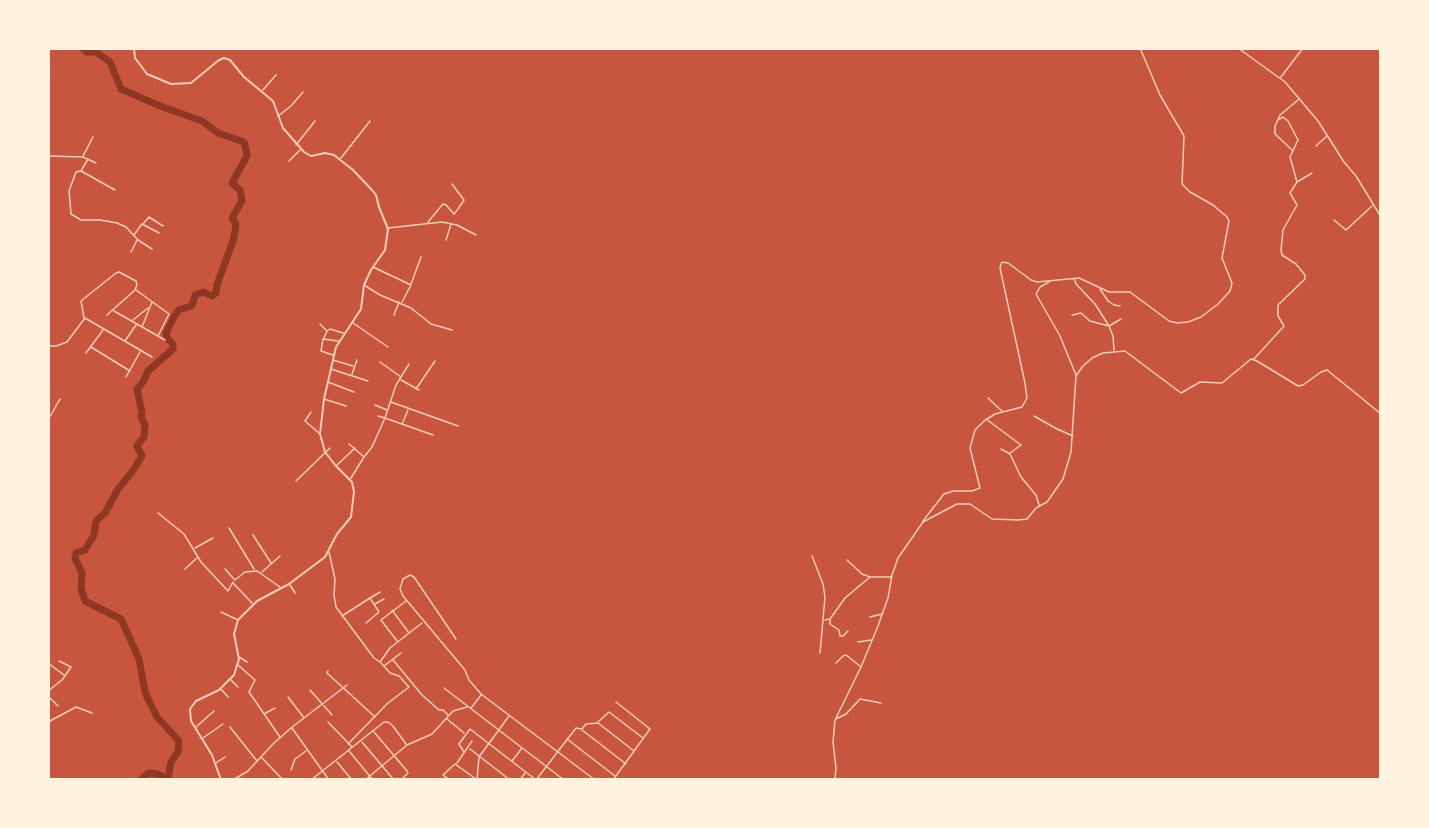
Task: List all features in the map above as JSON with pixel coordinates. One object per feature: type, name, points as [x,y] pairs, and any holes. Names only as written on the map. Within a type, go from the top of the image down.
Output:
[{"type":"street","points":[[134,48],[135,58],[144,70],[166,83],[177,85],[191,83],[217,61],[227,58],[232,61],[244,77],[273,101],[283,128],[301,150],[308,155],[328,153],[340,159],[376,195],[388,229],[385,250],[364,285],[362,306],[338,341],[324,399],[320,434],[325,452],[336,466],[351,478],[354,492],[352,515],[337,534],[329,552],[289,584],[253,604],[238,620],[234,637],[239,657],[231,679],[196,701],[189,715],[203,738],[221,780]]},
{"type":"street","points":[[835,780],[833,742],[835,720],[861,667],[882,614],[898,558],[944,494],[953,490],[972,491],[980,488],[970,443],[975,430],[995,414],[1022,407],[1027,395],[1000,264],[1008,263],[1037,282],[1074,278],[1113,293],[1130,292],[1169,321],[1183,323],[1201,317],[1218,304],[1232,286],[1222,258],[1227,217],[1182,184],[1184,136],[1160,95],[1140,48]]},
{"type":"street","points":[[1238,48],[1281,77],[1328,135],[1381,217]]},
{"type":"street","points":[[1281,77],[1303,48]]},
{"type":"street","points":[[262,91],[276,75]]},
{"type":"street","points":[[278,116],[285,112],[303,92]]},
{"type":"street","points":[[1292,151],[1275,133],[1275,126],[1282,113],[1298,100]]},
{"type":"street","points":[[1278,120],[1283,117],[1288,121],[1298,140],[1290,158],[1297,182]]},
{"type":"street","points":[[296,145],[315,121]]},
{"type":"street","points":[[340,159],[370,121]]},
{"type":"street","points":[[1316,146],[1328,135]]},
{"type":"street","points":[[83,157],[93,138]]},
{"type":"street","points":[[289,161],[301,150]]},
{"type":"street","points":[[48,157],[83,157],[96,163]]},
{"type":"street","points":[[87,159],[81,171],[76,172],[69,191],[71,214],[81,220],[117,223],[126,227],[138,240],[152,249]]},
{"type":"street","points":[[81,171],[116,190]]},
{"type":"street","points":[[1254,360],[1284,326],[1278,316],[1278,305],[1305,279],[1305,275],[1296,264],[1281,252],[1283,230],[1296,207],[1296,200],[1290,194],[1297,182],[1312,173]]},
{"type":"street","points":[[428,222],[442,204],[454,214],[459,209],[464,200],[452,184]]},
{"type":"street","points":[[1334,220],[1346,230],[1373,205]]},
{"type":"street","points":[[134,236],[149,217],[163,226]]},
{"type":"street","points":[[388,229],[428,222],[451,223],[476,235]]},
{"type":"street","points":[[446,240],[451,223]]},
{"type":"street","points":[[142,224],[159,232]]},
{"type":"street","points":[[130,252],[138,240]]},
{"type":"street","points":[[394,315],[411,285],[422,257]]},
{"type":"street","points":[[373,267],[411,285]]},
{"type":"street","points":[[48,346],[67,342],[84,318],[81,301],[117,272],[136,281],[135,290],[107,315]]},
{"type":"street","points":[[1074,278],[1076,284],[1095,304],[1109,326],[1113,336],[1114,351]]},
{"type":"street","points":[[923,522],[960,503],[970,504],[987,517],[999,520],[1024,520],[1047,502],[1063,478],[1069,462],[1073,436],[1076,376],[1060,336],[1036,294],[1040,287],[1051,280]]},
{"type":"street","points":[[364,285],[380,295],[401,303],[431,324],[452,330]]},
{"type":"street","points":[[1100,288],[1108,301],[1120,306]]},
{"type":"street","points":[[135,290],[167,311],[169,315],[158,336]]},
{"type":"street","points":[[142,327],[153,302]]},
{"type":"street","points":[[132,321],[149,308]]},
{"type":"street","points":[[113,310],[165,340]]},
{"type":"street","points":[[1072,315],[1081,313],[1090,321],[1109,326],[1121,319]]},
{"type":"street","points":[[84,318],[152,357]]},
{"type":"street","points":[[352,323],[388,347]]},
{"type":"street","points":[[124,342],[136,324]]},
{"type":"street","points":[[320,324],[327,331]]},
{"type":"street","points":[[327,331],[332,329],[344,333]]},
{"type":"street","points":[[86,353],[103,330]]},
{"type":"street","points":[[327,331],[321,351],[333,356]]},
{"type":"street","points":[[324,339],[338,341]]},
{"type":"street","points":[[91,347],[130,371]]},
{"type":"street","points":[[126,377],[141,351]]},
{"type":"street","points":[[1076,376],[1092,358],[1114,351],[1127,352],[1181,393],[1198,382],[1222,383],[1249,360],[1254,360],[1298,386],[1303,385],[1320,372],[1329,371],[1381,414]]},
{"type":"street","points":[[332,360],[353,366]]},
{"type":"street","points":[[352,375],[357,360]]},
{"type":"street","points":[[380,362],[418,389],[435,361]]},
{"type":"street","points":[[351,478],[372,447],[396,386],[409,364]]},
{"type":"street","points":[[330,368],[368,381]]},
{"type":"street","points":[[327,382],[354,392]]},
{"type":"street","points":[[988,398],[1004,413]]},
{"type":"street","points":[[48,420],[60,399]]},
{"type":"street","points":[[324,399],[346,406]]},
{"type":"street","points":[[391,402],[458,426]]},
{"type":"street","points":[[375,405],[388,410]]},
{"type":"street","points":[[402,424],[408,410]]},
{"type":"street","points":[[310,412],[305,421],[320,434]]},
{"type":"street","points":[[378,416],[433,435]]},
{"type":"street","points":[[1034,416],[1073,436]]},
{"type":"street","points":[[986,419],[1021,445],[1009,453]]},
{"type":"street","points":[[349,444],[364,457]]},
{"type":"street","points":[[296,481],[330,448]]},
{"type":"street","points":[[336,466],[354,448]]},
{"type":"street","points":[[1001,449],[1009,453],[1021,477],[1036,495],[1039,506]]},
{"type":"street","points":[[158,513],[184,534],[198,557],[228,591],[245,572],[254,570],[281,588]]},
{"type":"street","points":[[230,528],[254,570]]},
{"type":"street","points":[[253,535],[271,563]]},
{"type":"street","points":[[194,549],[213,538]]},
{"type":"street","points":[[329,552],[335,579],[335,603],[342,616],[372,656],[392,674],[398,675],[409,687],[387,705],[348,744]]},
{"type":"street","points":[[261,573],[280,556]]},
{"type":"street","points":[[812,556],[823,584],[824,620],[820,653]]},
{"type":"street","points":[[185,569],[198,557]]},
{"type":"street","points":[[847,560],[860,573],[870,577],[892,577]]},
{"type":"street","points":[[225,568],[253,604]]},
{"type":"street","points":[[456,639],[416,580],[410,575],[403,579],[400,589],[406,601],[465,670],[468,678],[481,694],[595,780]]},
{"type":"street","points":[[848,631],[840,636],[839,630],[830,624],[830,619],[845,598],[870,577]]},
{"type":"street","points":[[289,584],[295,593]]},
{"type":"street","points":[[342,616],[380,592]]},
{"type":"street","points":[[366,623],[380,612],[370,598]]},
{"type":"street","points":[[375,604],[384,599]]},
{"type":"street","points":[[398,642],[381,621],[406,601]]},
{"type":"street","points":[[392,610],[410,634]]},
{"type":"street","points":[[221,612],[238,620]]},
{"type":"street","points":[[870,617],[882,614]]},
{"type":"street","points":[[824,620],[830,619]]},
{"type":"street","points":[[380,662],[384,654],[423,621]]},
{"type":"street","points":[[858,642],[872,639]]},
{"type":"street","points":[[383,667],[401,653]]},
{"type":"street","points":[[836,663],[846,656],[861,667]]},
{"type":"street","points":[[239,657],[247,662]]},
{"type":"street","points":[[393,660],[422,695],[439,711],[443,710],[465,734]]},
{"type":"street","points":[[48,691],[71,667],[58,661]]},
{"type":"street","points":[[48,663],[65,675]]},
{"type":"street","points":[[238,664],[255,680],[249,692],[280,737]]},
{"type":"street","points":[[328,671],[327,673],[375,718]]},
{"type":"street","points":[[231,679],[238,687]]},
{"type":"street","points":[[233,780],[258,762],[280,737],[347,685]]},
{"type":"street","points":[[220,688],[228,697]]},
{"type":"street","points":[[444,688],[564,780]]},
{"type":"street","points":[[310,690],[332,715]]},
{"type":"street","points":[[365,780],[407,745],[432,734],[456,709],[470,708],[481,694]]},
{"type":"street","points":[[48,696],[58,706]]},
{"type":"street","points":[[288,697],[304,718]]},
{"type":"street","points":[[835,720],[846,714],[861,699],[881,703]]},
{"type":"street","points":[[613,780],[650,729],[616,702]]},
{"type":"street","points":[[48,722],[76,707],[92,712]]},
{"type":"street","points":[[264,715],[275,708]]},
{"type":"street","points":[[195,728],[214,711]]},
{"type":"street","points":[[582,729],[586,724],[598,723],[608,712],[644,738]]},
{"type":"street","points":[[457,764],[477,780],[479,757],[510,716]]},
{"type":"street","points":[[328,722],[352,748]]},
{"type":"street","points":[[311,780],[384,722],[388,722],[407,745]]},
{"type":"street","points":[[598,723],[634,752]]},
{"type":"street","points":[[203,738],[223,724]]},
{"type":"street","points":[[230,727],[258,762]]},
{"type":"street","points":[[291,728],[329,780]]},
{"type":"street","points":[[464,752],[459,744],[470,729],[536,780],[576,728],[582,729],[626,764]]},
{"type":"street","points":[[373,731],[408,772],[401,780]]},
{"type":"street","points":[[567,739],[616,777]]},
{"type":"street","points":[[361,740],[394,780]]},
{"type":"street","points":[[442,779],[452,766],[457,764],[472,741]]},
{"type":"street","points":[[512,761],[522,747]]},
{"type":"street","points":[[470,749],[510,780]]},
{"type":"street","points":[[291,770],[295,759],[307,750]]},
{"type":"street","points":[[349,751],[373,780]]},
{"type":"street","points":[[215,763],[225,757]]},
{"type":"street","points":[[262,757],[283,780]]},
{"type":"street","points":[[336,761],[352,780]]},
{"type":"street","points":[[520,780],[526,772]]},
{"type":"street","points":[[443,775],[450,780]]},
{"type":"street","points":[[477,776],[482,780]]},
{"type":"waterway","points":[[83,48],[87,52],[96,52],[110,62],[121,89],[202,121],[218,133],[244,142],[247,156],[232,183],[240,190],[242,201],[232,218],[236,224],[234,238],[216,293],[212,296],[203,292],[195,295],[191,306],[179,310],[175,315],[166,333],[167,338],[173,344],[173,349],[148,371],[137,389],[141,417],[145,425],[144,437],[137,446],[142,456],[118,489],[105,513],[96,521],[94,535],[85,550],[76,553],[75,558],[82,573],[81,588],[85,601],[121,619],[139,659],[145,692],[150,703],[157,717],[179,741],[178,752],[171,762],[168,779],[149,773],[140,780]]}]
